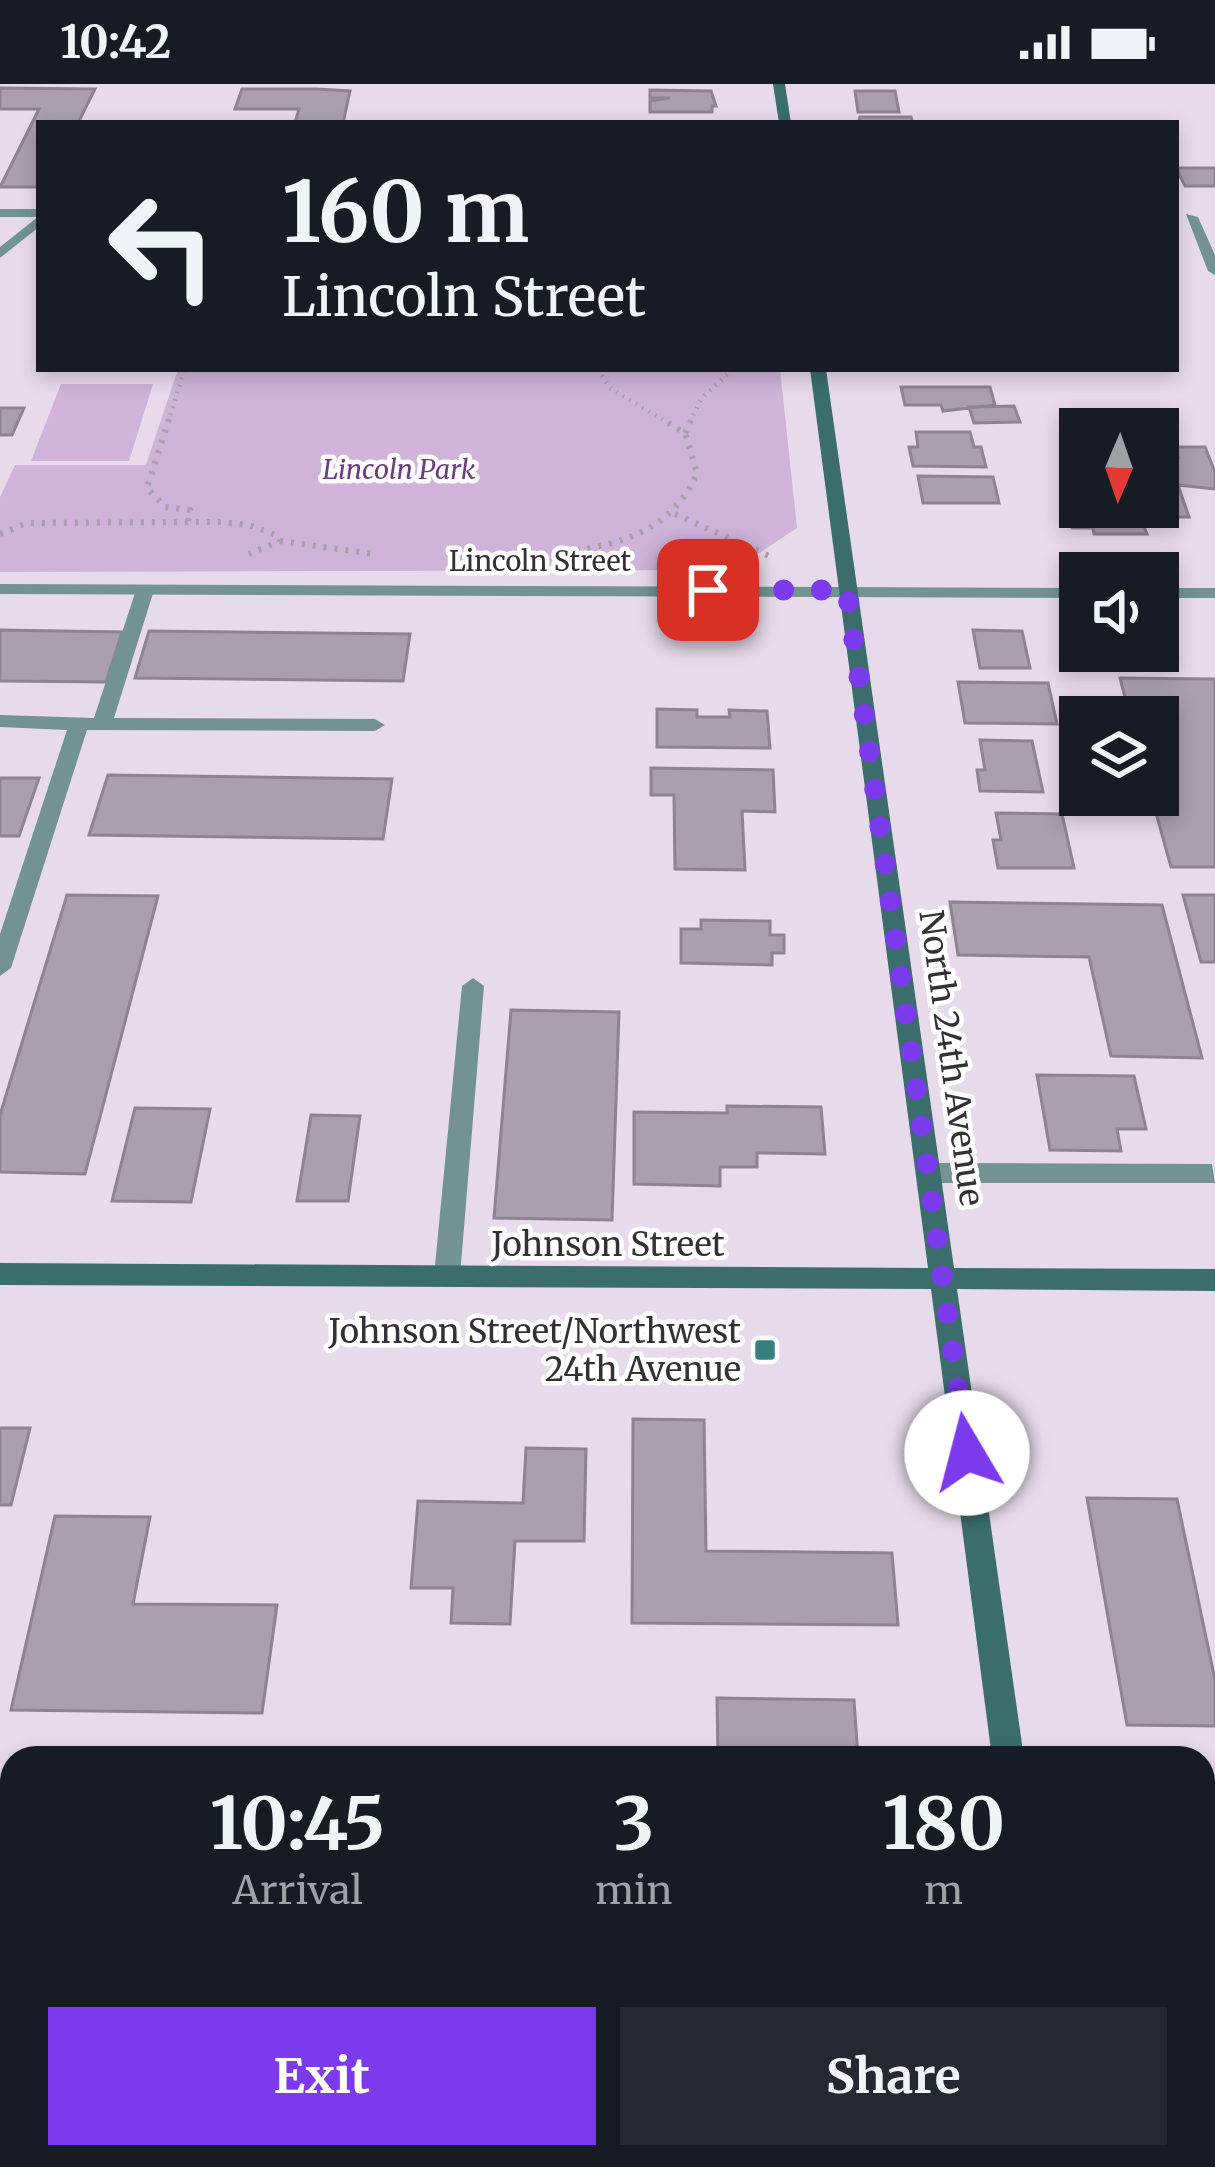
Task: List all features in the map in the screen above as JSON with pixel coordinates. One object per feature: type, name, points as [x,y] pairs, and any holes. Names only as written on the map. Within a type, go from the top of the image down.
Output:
[{"type":"street","points":[[779,84],[784,120]]},
{"type":"street","points":[[0,213],[36,216]]},
{"type":"street","points":[[1183,217],[1215,217]]},
{"type":"street","points":[[1183,217],[1215,271]]},
{"type":"street","points":[[2,250],[36,219]]},
{"type":"street","name":"North 24th Avenue","points":[[818,372],[1006,1746]]},
{"type":"street","name":"Lincoln Street","points":[[0,589],[1059,593]]},
{"type":"street","points":[[102,724],[145,590]]},
{"type":"street","points":[[1179,593],[1215,593]]},
{"type":"street","points":[[0,722],[375,725]]},
{"type":"street","points":[[0,968],[79,724]]},
{"type":"street","points":[[447,1276],[473,986]]},
{"type":"street","points":[[928,1173],[1212,1174]]},
{"type":"street","name":"Johnson Street","points":[[0,1274],[1215,1280]]},
{"type":"path","points":[[184,372],[147,488],[165,507],[190,510],[188,522]]},
{"type":"path","points":[[600,372],[610,388],[685,433]]},
{"type":"path","points":[[536,556],[627,540],[675,514],[697,473],[685,433],[701,399],[730,372]]},
{"type":"path","points":[[675,514],[787,563]]},
{"type":"path","points":[[0,534],[27,523],[188,522],[250,524],[266,529],[280,542]]},
{"type":"path","points":[[249,554],[280,542],[377,554]]},
{"type":"green space","name":"Lincoln Park","points":[[177,372],[780,372],[797,528],[734,570],[0,572],[0,497],[15,465],[146,465]]},
{"type":"green space","points":[[61,384],[153,384],[129,461],[31,461]]},
{"type":"building","points":[[0,88],[95,89],[80,120],[36,120],[36,187],[0,187],[39,109],[0,109]]},
{"type":"building","points":[[242,89],[350,91],[344,120],[296,120],[299,109],[235,109]]},
{"type":"building","points":[[650,90],[711,91],[716,106],[712,112],[650,112],[650,101],[670,98],[650,98]]},
{"type":"building","points":[[855,91],[895,91],[899,112],[858,112]]},
{"type":"building","points":[[911,117],[912,120],[859,120]]},
{"type":"building","points":[[1179,168],[1215,168],[1215,186],[1185,186]]},
{"type":"building","points":[[901,387],[990,387],[995,405],[943,411],[941,405],[905,405]]},
{"type":"building","points":[[1014,406],[1020,422],[974,423],[969,407]]},
{"type":"building","points":[[0,408],[24,408],[12,435],[0,435]]},
{"type":"building","points":[[916,432],[970,432],[974,447],[981,447],[986,467],[913,466],[909,447],[918,447]]},
{"type":"building","points":[[1179,447],[1205,447],[1215,472],[1215,489],[1179,485]]},
{"type":"building","points":[[918,476],[993,477],[999,503],[923,503]]},
{"type":"building","points":[[1179,488],[1189,517],[1179,517]]},
{"type":"building","points":[[1093,528],[1145,528],[1147,534],[1094,534]]},
{"type":"building","points":[[0,630],[122,632],[106,682],[0,681]]},
{"type":"building","points":[[973,630],[1022,631],[1030,668],[980,668]]},
{"type":"building","points":[[149,631],[410,634],[403,681],[135,678]]},
{"type":"building","points":[[1120,678],[1215,679],[1215,867],[1171,867],[1157,816],[1179,816],[1179,696],[1125,696]]},
{"type":"building","points":[[958,682],[1048,683],[1057,724],[965,723]]},
{"type":"building","points":[[657,709],[697,710],[697,717],[730,717],[729,710],[767,711],[770,748],[657,747]]},
{"type":"building","points":[[980,740],[1032,741],[1043,792],[980,791],[977,770],[985,770]]},
{"type":"building","points":[[651,768],[773,770],[775,812],[742,811],[745,870],[675,869],[674,795],[651,795]]},
{"type":"building","points":[[108,775],[392,779],[383,839],[89,835]]},
{"type":"building","points":[[0,778],[39,778],[19,836],[0,836]]},
{"type":"building","points":[[996,813],[1059,814],[1074,868],[998,868],[993,840],[1001,840]]},
{"type":"building","points":[[67,895],[158,896],[85,1174],[0,1172],[0,1115]]},
{"type":"building","points":[[1183,895],[1215,895],[1215,962],[1201,962]]},
{"type":"building","points":[[950,902],[1162,905],[1202,1058],[1111,1056],[1089,957],[958,955]]},
{"type":"building","points":[[701,920],[770,921],[770,935],[784,935],[784,953],[772,953],[772,965],[681,963],[681,929],[701,929]]},
{"type":"building","points":[[511,1010],[619,1012],[612,1220],[494,1218]]},
{"type":"building","points":[[1037,1075],[1134,1076],[1146,1129],[1117,1129],[1121,1151],[1050,1150]]},
{"type":"building","points":[[727,1106],[821,1107],[825,1154],[757,1153],[757,1167],[720,1167],[720,1186],[634,1184],[634,1112],[727,1113]]},
{"type":"building","points":[[135,1108],[210,1109],[191,1202],[112,1201]]},
{"type":"building","points":[[311,1115],[360,1116],[348,1201],[297,1201]]},
{"type":"building","points":[[633,1419],[704,1420],[706,1551],[892,1553],[898,1625],[632,1623]]},
{"type":"building","points":[[0,1428],[30,1428],[11,1505],[0,1505]]},
{"type":"building","points":[[526,1448],[586,1449],[584,1541],[515,1541],[510,1624],[451,1623],[453,1588],[411,1588],[418,1501],[523,1503]]},
{"type":"building","points":[[1087,1498],[1177,1499],[1215,1680],[1215,1726],[1127,1725]]},
{"type":"building","points":[[55,1516],[150,1517],[133,1604],[277,1605],[262,1713],[11,1710]]},
{"type":"building","points":[[717,1698],[854,1700],[857,1746],[718,1746]]},
{"type":"place","name":"Johnson Street/Northwest 24th Avenue","points":[[765,1350]]},
{"type":"route","points":[[708,590],[847,590],[967,1453]]}]
